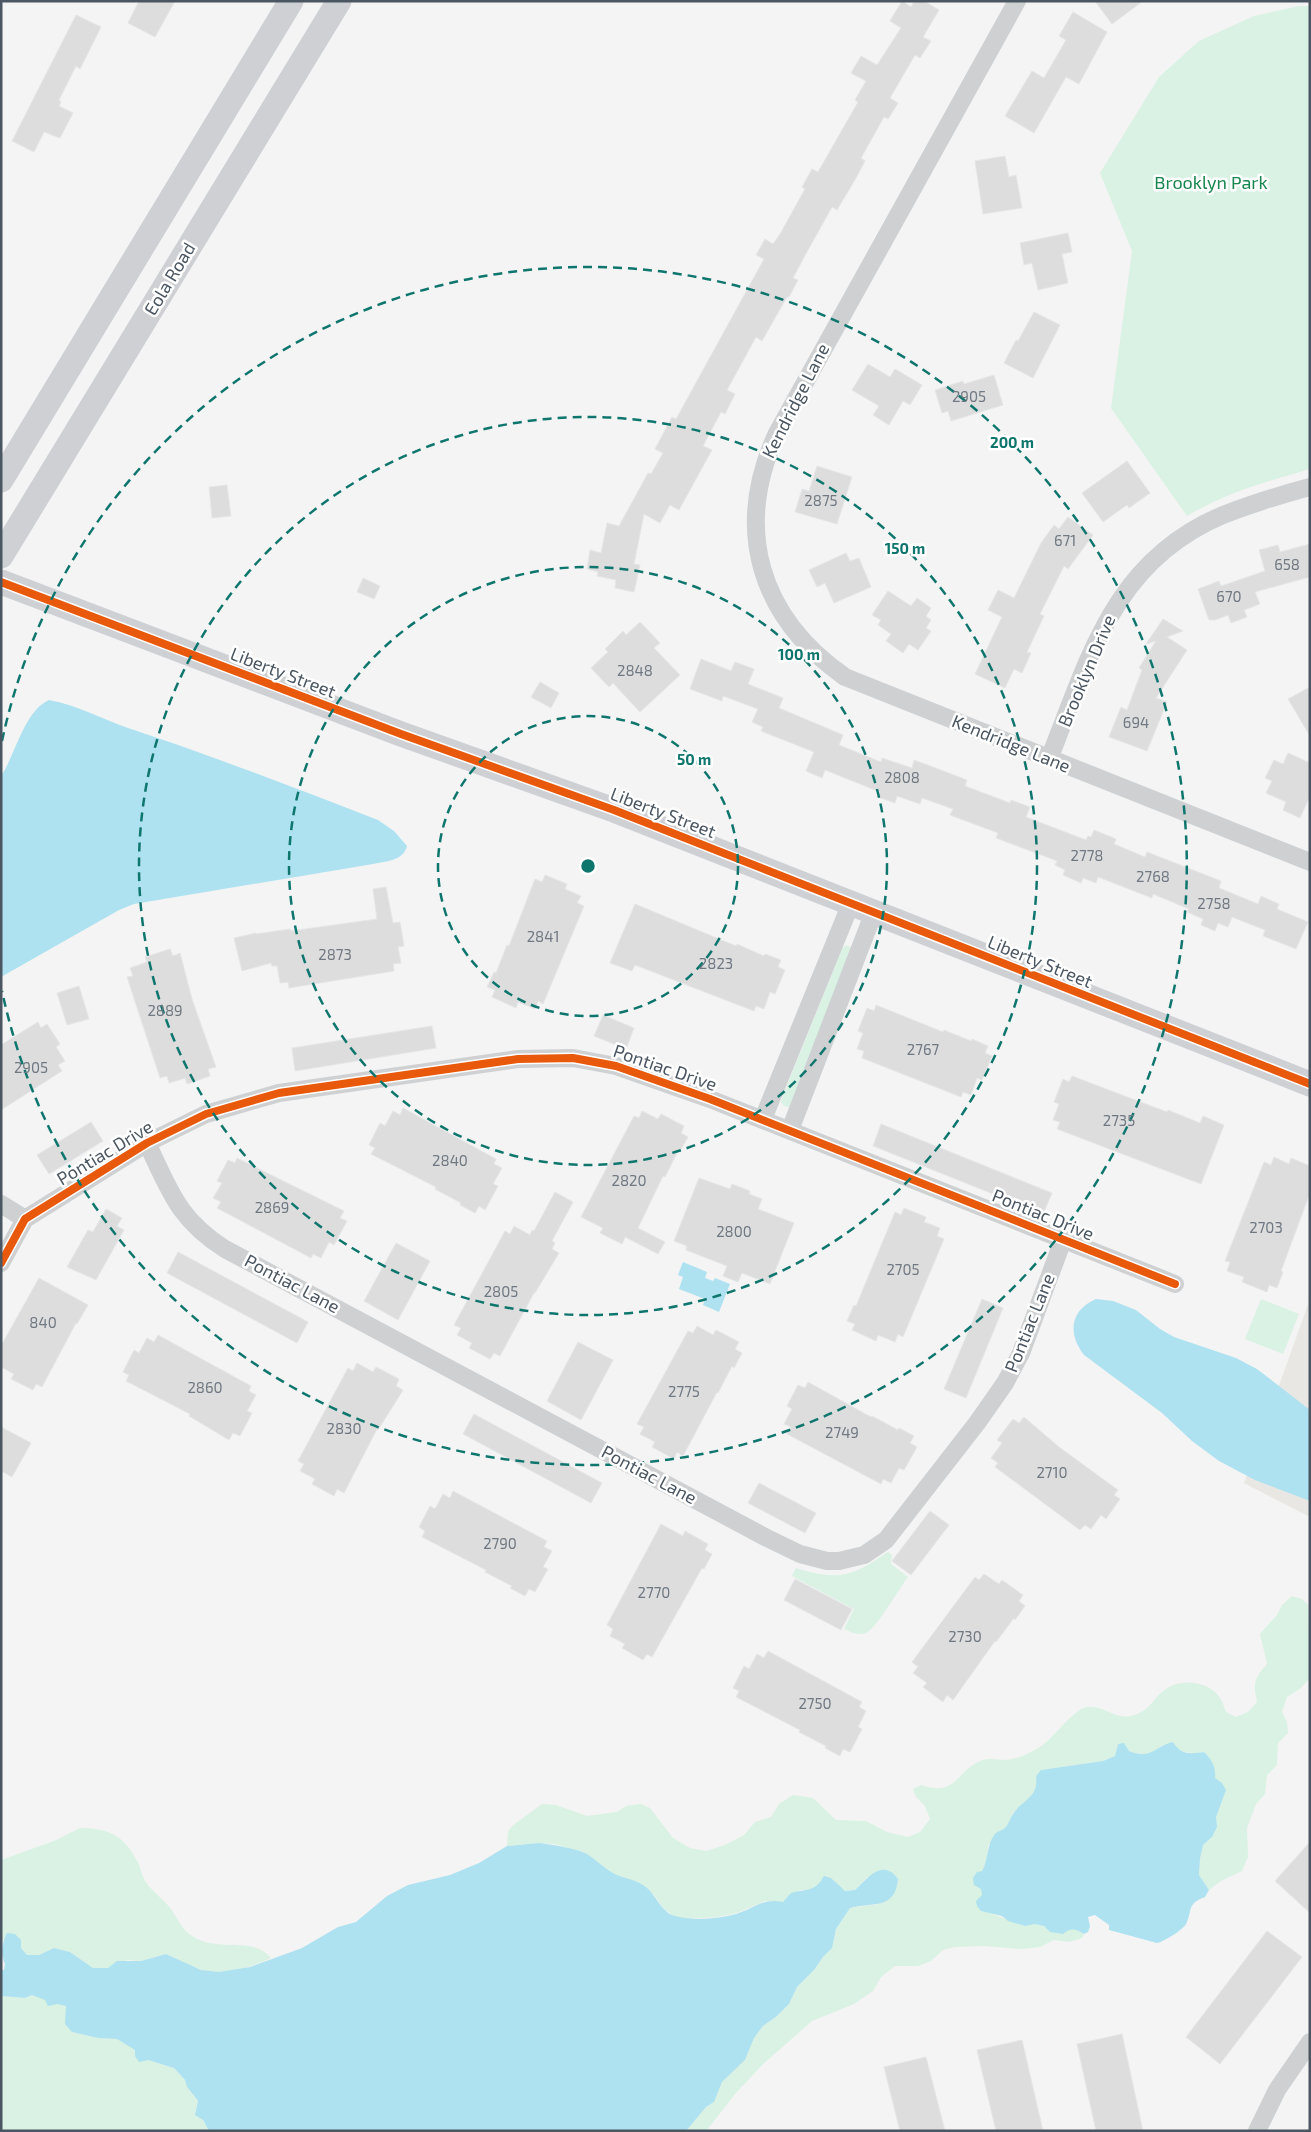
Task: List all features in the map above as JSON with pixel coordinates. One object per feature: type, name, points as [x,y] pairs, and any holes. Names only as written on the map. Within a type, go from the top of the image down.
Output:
[{"type":"street","points":[[1,480],[292,1]]},
{"type":"street","name":"Eola Road","points":[[1,556],[339,1]]},
{"type":"street","name":"Kendridge Lane","points":[[1017,1],[777,433],[761,472],[756,517],[762,569],[771,595],[787,621],[805,644],[826,664],[856,682],[1310,862]]},
{"type":"street","name":"Brooklyn Drive","points":[[1049,759],[1096,642],[1117,603],[1152,562],[1191,532],[1222,516],[1267,499],[1310,487]]},
{"type":"street","name":"Liberty Street","points":[[1,582],[401,734],[614,810],[1310,1084]]},
{"type":"street","points":[[764,1119],[851,903]]},
{"type":"street","points":[[790,1130],[874,912]]},
{"type":"street","name":"Pontiac Drive","points":[[25,1219],[147,1143],[206,1114],[279,1093],[464,1065],[526,1058],[573,1058],[616,1066],[764,1119],[1175,1284]]},
{"type":"street","name":"Pontiac Lane","points":[[147,1143],[180,1210],[200,1231],[225,1249],[781,1545],[800,1554],[827,1561],[840,1561],[864,1555],[886,1540],[979,1420],[1005,1383],[1019,1358],[1063,1240]]},
{"type":"street","points":[[1,1204],[25,1219],[1,1263]]},
{"type":"street","points":[[1257,2131],[1277,2090],[1310,2042]]},
{"type":"shaded area","points":[[1310,1299],[1310,1517],[1244,1483]]},
{"type":"green space","name":"Brooklyn Park","points":[[1299,6],[1310,6],[1310,469],[1232,494],[1187,516],[1111,408],[1132,251],[1100,173],[1159,77],[1199,41],[1254,16]]},
{"type":"green space","points":[[846,945],[852,948],[791,1103],[789,1107],[784,1106],[781,1102],[782,1098],[842,949]]},
{"type":"green space","points":[[1261,1299],[1299,1314],[1283,1354],[1245,1339]]},
{"type":"green space","points":[[888,1552],[892,1555],[891,1564],[908,1577],[876,1624],[863,1634],[844,1629],[854,1609],[792,1576],[796,1568],[824,1574],[845,1574],[864,1567]]},
{"type":"green space","points":[[1292,1596],[1302,1599],[1308,1605],[1310,1678],[1301,1688],[1287,1697],[1282,1712],[1287,1722],[1288,1733],[1278,1743],[1277,1765],[1267,1775],[1265,1794],[1256,1804],[1247,1828],[1248,1857],[1242,1871],[1221,1881],[1209,1890],[1199,1875],[1203,1845],[1212,1837],[1216,1817],[1215,1778],[1204,1752],[1187,1752],[1163,1745],[1151,1753],[1140,1755],[1118,1744],[1115,1756],[1103,1761],[1041,1770],[1032,1797],[1013,1813],[1007,1827],[996,1834],[988,1846],[987,1862],[982,1871],[981,1889],[990,1913],[1024,1926],[1035,1924],[1044,1926],[1050,1932],[1075,1929],[1084,1934],[1082,1938],[1069,1942],[1054,1940],[1040,1947],[1022,1949],[984,1946],[955,1947],[943,1950],[931,1961],[918,1966],[895,1966],[881,1977],[873,1991],[854,2004],[812,2021],[762,2065],[736,2093],[706,2131],[686,2131],[706,2107],[714,2102],[722,2082],[745,2060],[754,2038],[763,2026],[789,2004],[797,1987],[832,1948],[836,1929],[850,1908],[879,1904],[868,1876],[855,1890],[844,1891],[831,1878],[812,1890],[800,1890],[783,1902],[765,1901],[737,1913],[718,1917],[688,1919],[673,1916],[664,1909],[654,1895],[610,1872],[585,1853],[555,1844],[539,1843],[507,1846],[508,1832],[512,1826],[542,1804],[556,1805],[587,1816],[617,1812],[626,1806],[641,1804],[650,1808],[673,1838],[690,1848],[706,1851],[725,1845],[744,1835],[755,1822],[771,1817],[779,1804],[793,1795],[813,1798],[836,1820],[866,1821],[887,1832],[908,1837],[920,1832],[930,1819],[925,1806],[916,1797],[913,1789],[921,1785],[942,1788],[956,1781],[974,1764],[983,1760],[1006,1760],[1029,1753],[1046,1742],[1073,1715],[1084,1708],[1096,1708],[1121,1716],[1134,1715],[1149,1707],[1166,1689],[1179,1683],[1194,1683],[1215,1692],[1222,1701],[1226,1712],[1236,1717],[1248,1712],[1257,1702],[1256,1682],[1259,1674],[1267,1664],[1260,1634],[1277,1615],[1282,1605]]},
{"type":"green space","points":[[80,1828],[108,1832],[122,1840],[133,1854],[145,1881],[168,1905],[189,1934],[211,1943],[254,1947],[263,1951],[271,1958],[246,1967],[220,1972],[197,1969],[166,1954],[141,1961],[128,1960],[108,1968],[93,1968],[70,1952],[54,1948],[39,1955],[27,1955],[21,1948],[4,1940],[1,1942],[1,1860],[54,1841]]},
{"type":"green space","points":[[32,1995],[66,2006],[72,2032],[98,2038],[117,2039],[128,2044],[148,2060],[174,2068],[185,2080],[187,2087],[198,2102],[196,2109],[209,2131],[1,2131],[1,1996],[25,1998]]},
{"type":"water","points":[[49,700],[223,761],[378,820],[394,831],[407,846],[405,851],[402,855],[384,862],[134,904],[119,910],[1,977],[1,776],[33,713]]},
{"type":"water","points":[[683,1262],[707,1272],[705,1278],[713,1281],[715,1278],[730,1284],[719,1312],[703,1305],[705,1299],[679,1289],[683,1277],[678,1275]]},
{"type":"water","points":[[1096,1299],[1113,1301],[1136,1310],[1160,1329],[1174,1337],[1236,1358],[1257,1369],[1310,1410],[1310,1501],[1255,1480],[1219,1461],[1192,1441],[1162,1413],[1084,1355],[1075,1339],[1074,1324],[1080,1310]]},
{"type":"water","points":[[1173,1742],[1186,1753],[1204,1752],[1213,1764],[1215,1778],[1222,1783],[1226,1790],[1216,1817],[1217,1827],[1212,1837],[1203,1845],[1200,1859],[1199,1875],[1209,1890],[1205,1897],[1192,1905],[1186,1924],[1181,1929],[1157,1943],[1109,1930],[1109,1925],[1095,1915],[1088,1917],[1090,1926],[1088,1932],[1084,1934],[1071,1930],[1063,1934],[1050,1932],[1044,1926],[1035,1924],[1025,1926],[1008,1921],[1002,1916],[981,1911],[976,1901],[982,1895],[981,1889],[974,1885],[973,1878],[977,1872],[982,1871],[992,1838],[1008,1825],[1017,1809],[1033,1794],[1036,1776],[1041,1770],[1103,1761],[1115,1756],[1118,1744],[1124,1743],[1129,1751],[1143,1754]]},
{"type":"water","points":[[539,1843],[583,1852],[611,1872],[643,1885],[670,1914],[690,1918],[722,1917],[736,1914],[764,1902],[783,1902],[791,1893],[814,1888],[824,1876],[831,1878],[845,1891],[855,1890],[875,1872],[881,1870],[892,1873],[898,1879],[896,1889],[888,1900],[882,1903],[850,1908],[836,1929],[832,1948],[797,1987],[789,2004],[763,2026],[754,2038],[745,2060],[722,2082],[714,2102],[706,2107],[686,2131],[209,2131],[203,2120],[195,2115],[198,2101],[187,2087],[185,2080],[174,2068],[148,2060],[139,2062],[135,2056],[135,2050],[117,2039],[98,2038],[72,2032],[65,2024],[66,2006],[57,2004],[48,2006],[45,2000],[32,1995],[25,1998],[1,1996],[1,1970],[4,1970],[5,1964],[2,1948],[7,1933],[15,1934],[21,1940],[21,1948],[27,1955],[39,1955],[54,1948],[70,1952],[93,1968],[108,1968],[117,1961],[141,1961],[166,1954],[201,1970],[219,1972],[250,1967],[302,1948],[338,1927],[356,1922],[387,1896],[408,1885],[450,1875],[479,1863],[507,1846]]},
{"type":"building","points":[[139,1],[175,1],[155,37],[128,23]]},
{"type":"building","points":[[902,1],[911,7],[914,1],[924,1],[939,10],[923,37],[931,41],[920,58],[915,55],[890,98],[898,103],[888,119],[884,117],[861,158],[865,161],[856,178],[837,210],[832,207],[793,278],[798,280],[789,297],[787,297],[762,341],[756,337],[727,390],[735,394],[725,414],[721,412],[703,446],[712,450],[679,510],[670,505],[660,523],[644,514],[634,564],[640,565],[634,592],[615,588],[616,580],[597,576],[598,572],[587,569],[590,550],[601,553],[607,523],[619,526],[648,473],[651,474],[663,453],[655,449],[672,417],[676,419],[764,259],[756,255],[765,239],[773,244],[780,234],[805,189],[802,187],[812,169],[818,172],[858,102],[855,100],[866,81],[851,73],[861,56],[877,65],[901,28],[890,21]]},
{"type":"building","points":[[1095,1],[1143,1],[1112,24]]},
{"type":"building","points":[[1073,12],[1107,32],[1079,84],[1066,77],[1034,133],[1005,116],[1032,71],[1044,78],[1066,40],[1059,36]]},
{"type":"building","points":[[76,15],[101,27],[80,69],[76,66],[59,100],[61,102],[59,106],[73,113],[60,138],[44,132],[34,152],[12,141]]},
{"type":"building","points":[[1005,156],[1009,177],[1016,175],[1022,208],[983,214],[975,161]]},
{"type":"building","points":[[1068,233],[1072,252],[1062,254],[1068,283],[1038,290],[1032,263],[1024,265],[1020,243]]},
{"type":"building","points":[[1034,312],[1060,325],[1033,378],[1004,363]]},
{"type":"building","points":[[868,364],[890,377],[895,369],[922,385],[910,405],[903,401],[889,425],[873,415],[879,406],[852,390]]},
{"type":"building","points":[[994,375],[1003,405],[951,421],[948,411],[942,413],[935,390],[963,381],[964,384]]},
{"type":"building","points":[[1127,461],[1150,493],[1129,508],[1127,505],[1103,522],[1082,493]]},
{"type":"building","points":[[817,466],[852,477],[837,524],[795,512],[802,489],[809,491]]},
{"type":"building","points":[[227,485],[231,516],[212,518],[209,487]]},
{"type":"building","points":[[1068,517],[1093,535],[1068,569],[1064,566],[1040,614],[1044,616],[1027,652],[1031,653],[1022,673],[1014,669],[1005,688],[975,674],[1002,617],[988,610],[998,590],[1014,598],[1041,543],[1054,525],[1059,529]]},
{"type":"building","points":[[1310,544],[1310,577],[1255,592],[1260,604],[1244,610],[1247,617],[1231,623],[1228,615],[1215,620],[1209,620],[1198,589],[1219,581],[1221,586],[1265,571],[1259,550],[1278,545],[1280,552]]},
{"type":"building","points":[[846,553],[850,561],[859,558],[871,587],[834,603],[825,583],[817,587],[809,570]]},
{"type":"building","points":[[363,578],[380,586],[374,599],[357,592]]},
{"type":"building","points":[[888,591],[911,606],[917,598],[931,608],[926,616],[931,620],[926,628],[931,631],[918,650],[909,644],[903,653],[886,641],[891,634],[878,625],[881,620],[872,615]]},
{"type":"building","points":[[1163,619],[1183,631],[1167,637],[1187,650],[1156,698],[1167,702],[1147,751],[1109,737],[1121,707],[1127,710],[1142,670],[1139,668],[1156,641],[1146,644]]},
{"type":"building","points":[[640,622],[660,643],[654,648],[680,675],[640,712],[613,683],[609,687],[591,668],[608,652],[605,649],[623,631],[626,635]]},
{"type":"building","points":[[701,659],[731,671],[735,662],[754,669],[748,684],[783,698],[779,708],[843,735],[839,745],[881,762],[882,758],[912,768],[914,760],[967,780],[965,786],[1010,803],[1011,800],[1030,807],[1026,817],[1086,840],[1088,836],[1091,837],[1094,830],[1116,839],[1114,844],[1145,857],[1147,852],[1221,881],[1219,888],[1258,904],[1261,896],[1279,904],[1277,909],[1308,922],[1296,949],[1263,936],[1265,930],[1232,917],[1228,927],[1218,923],[1215,931],[1201,925],[1203,919],[1187,912],[1189,909],[1153,894],[1152,898],[1098,877],[1096,883],[1083,878],[1081,883],[1063,875],[1065,870],[1055,865],[1057,861],[996,838],[998,833],[950,815],[953,809],[922,798],[920,804],[897,796],[895,803],[878,797],[880,792],[825,770],[822,778],[806,771],[814,752],[761,731],[763,727],[752,722],[758,709],[723,696],[722,701],[690,689]]},
{"type":"building","points":[[540,682],[559,693],[551,708],[531,697]]},
{"type":"building","points":[[1310,687],[1310,736],[1288,699]]},
{"type":"building","points":[[1288,753],[1310,763],[1310,796],[1300,818],[1283,810],[1286,802],[1266,793],[1272,781],[1265,778],[1274,760],[1283,764]]},
{"type":"building","points":[[545,875],[567,884],[565,889],[581,896],[577,903],[584,906],[543,1004],[538,1001],[535,1009],[518,1002],[516,1008],[492,997],[495,990],[487,987],[494,972],[496,973],[507,945],[509,946],[535,879],[542,882]]},
{"type":"building","points":[[386,887],[393,923],[400,922],[404,946],[398,947],[401,963],[393,964],[394,971],[289,988],[288,982],[280,983],[277,966],[272,966],[271,963],[242,971],[234,938],[256,933],[290,929],[291,931],[377,919],[373,889]]},
{"type":"building","points":[[635,904],[736,946],[737,944],[764,956],[765,954],[781,960],[778,967],[785,970],[775,994],[770,992],[764,1009],[756,1006],[754,1011],[635,965],[632,971],[610,963]]},
{"type":"building","points":[[170,949],[173,956],[180,953],[192,999],[216,1067],[208,1069],[210,1076],[187,1084],[185,1078],[169,1083],[167,1076],[160,1078],[127,977],[133,976],[130,968],[147,962],[145,957]]},
{"type":"building","points":[[79,986],[89,1019],[67,1025],[57,993]]},
{"type":"building","points":[[876,1005],[943,1032],[944,1030],[988,1046],[985,1053],[992,1056],[982,1080],[977,1078],[971,1095],[963,1092],[961,1097],[862,1058],[864,1051],[857,1049],[863,1033],[858,1031],[867,1008],[874,1011]]},
{"type":"building","points":[[603,1015],[634,1028],[626,1049],[594,1036]]},
{"type":"building","points":[[38,1022],[41,1028],[47,1024],[60,1044],[56,1047],[65,1061],[58,1065],[62,1071],[1,1110],[1,1045]]},
{"type":"building","points":[[432,1026],[436,1048],[295,1071],[292,1048]]},
{"type":"building","points":[[1072,1076],[1200,1123],[1203,1116],[1224,1125],[1201,1184],[1057,1129],[1060,1122],[1053,1120],[1059,1104],[1054,1102],[1063,1079],[1069,1082]]},
{"type":"building","points":[[403,1108],[496,1159],[494,1164],[502,1168],[493,1184],[498,1186],[485,1210],[479,1206],[475,1213],[435,1189],[436,1187],[371,1154],[375,1148],[369,1145],[380,1123],[385,1126],[393,1111],[400,1115]]},
{"type":"building","points":[[642,1111],[658,1119],[661,1114],[684,1126],[681,1133],[688,1137],[680,1151],[678,1151],[665,1177],[663,1176],[638,1228],[665,1242],[658,1254],[625,1237],[622,1244],[600,1233],[603,1228],[581,1217],[634,1116],[639,1118]]},
{"type":"building","points":[[91,1122],[103,1141],[49,1174],[37,1155]]},
{"type":"building","points":[[881,1124],[1052,1193],[1043,1214],[873,1146]]},
{"type":"building","points":[[1274,1157],[1289,1164],[1291,1158],[1310,1166],[1310,1193],[1281,1271],[1283,1272],[1277,1288],[1269,1285],[1267,1292],[1242,1282],[1244,1277],[1227,1271],[1230,1262],[1225,1261],[1264,1162],[1271,1165]]},
{"type":"building","points":[[237,1158],[344,1211],[340,1218],[347,1221],[334,1245],[329,1242],[321,1258],[313,1254],[311,1258],[217,1208],[221,1202],[213,1198],[222,1183],[217,1181],[228,1160],[235,1163]]},
{"type":"building","points":[[699,1178],[730,1189],[732,1184],[750,1191],[749,1194],[762,1199],[758,1209],[794,1223],[770,1284],[742,1273],[738,1282],[723,1276],[727,1266],[686,1250],[687,1246],[674,1241]]},
{"type":"building","points":[[555,1192],[573,1202],[552,1241],[555,1243],[552,1249],[559,1253],[534,1293],[500,1356],[494,1353],[490,1359],[469,1348],[472,1343],[457,1335],[461,1328],[454,1325],[505,1231],[510,1234],[514,1226],[530,1235]]},
{"type":"building","points":[[904,1208],[926,1217],[924,1222],[940,1228],[937,1236],[944,1239],[903,1337],[898,1334],[895,1342],[878,1335],[876,1341],[852,1330],[855,1324],[847,1321],[854,1305],[856,1306],[895,1212],[901,1215]]},
{"type":"building","points":[[106,1209],[122,1218],[117,1226],[124,1230],[96,1280],[67,1267],[88,1230],[93,1232]]},
{"type":"building","points":[[396,1243],[430,1261],[398,1320],[364,1301]]},
{"type":"building","points":[[178,1252],[308,1322],[297,1343],[167,1273]]},
{"type":"building","points":[[39,1278],[88,1305],[76,1323],[42,1387],[36,1384],[33,1390],[11,1379],[14,1374],[1,1367],[1,1346]]},
{"type":"building","points":[[982,1299],[1003,1308],[966,1398],[944,1389]]},
{"type":"building","points":[[697,1326],[713,1335],[716,1330],[739,1342],[735,1349],[742,1353],[717,1392],[683,1456],[677,1452],[674,1459],[652,1447],[655,1442],[640,1434],[644,1427],[637,1424],[688,1331],[693,1333]]},
{"type":"building","points":[[158,1335],[251,1386],[249,1391],[256,1395],[247,1411],[252,1413],[240,1436],[233,1433],[229,1440],[189,1416],[190,1414],[126,1381],[129,1375],[123,1372],[134,1350],[139,1353],[147,1338],[154,1342]]},
{"type":"building","points":[[578,1342],[613,1360],[581,1420],[547,1401]]},
{"type":"building","points":[[357,1363],[373,1372],[376,1367],[399,1379],[396,1386],[403,1390],[377,1429],[344,1493],[337,1489],[334,1496],[312,1484],[315,1479],[300,1471],[304,1464],[298,1461],[348,1368],[353,1371]]},
{"type":"building","points":[[808,1382],[871,1417],[914,1436],[910,1443],[917,1447],[904,1470],[899,1468],[891,1483],[883,1479],[881,1484],[787,1434],[791,1427],[784,1424],[792,1409],[787,1406],[798,1385],[805,1388]]},
{"type":"building","points":[[474,1414],[602,1483],[591,1503],[463,1434]]},
{"type":"building","points":[[1024,1417],[1059,1447],[1118,1490],[1114,1495],[1120,1499],[1106,1519],[1101,1515],[1091,1529],[1085,1525],[1080,1530],[995,1467],[998,1463],[991,1458],[1002,1443],[997,1440],[1013,1419],[1019,1423]]},
{"type":"building","points":[[1,1427],[31,1443],[12,1477],[1,1471]]},
{"type":"building","points":[[759,1483],[816,1513],[805,1533],[748,1503]]},
{"type":"building","points":[[453,1491],[547,1541],[544,1547],[552,1551],[543,1567],[548,1569],[535,1592],[529,1589],[525,1596],[510,1588],[512,1586],[485,1572],[486,1570],[422,1537],[425,1531],[419,1527],[430,1506],[435,1509],[443,1494],[450,1498]]},
{"type":"building","points":[[930,1511],[949,1525],[911,1575],[892,1561]]},
{"type":"building","points":[[661,1524],[683,1536],[685,1531],[708,1544],[705,1550],[712,1554],[704,1569],[702,1568],[652,1657],[647,1654],[643,1660],[622,1648],[625,1644],[610,1636],[613,1629],[607,1625]]},
{"type":"building","points":[[984,1574],[999,1584],[1002,1580],[1023,1595],[1019,1601],[1025,1606],[1015,1620],[1014,1618],[995,1641],[953,1700],[947,1695],[943,1702],[923,1687],[927,1683],[913,1673],[918,1667],[912,1662],[975,1577],[979,1580]]},
{"type":"building","points":[[795,1579],[852,1609],[841,1630],[784,1600]]},
{"type":"building","points":[[768,1651],[862,1702],[859,1707],[866,1711],[858,1727],[862,1729],[850,1752],[843,1749],[840,1756],[825,1748],[826,1746],[799,1732],[800,1730],[736,1697],[739,1691],[733,1688],[744,1666],[749,1669],[757,1654],[764,1658]]},
{"type":"building","points":[[1310,1842],[1310,1913],[1275,1881]]},
{"type":"building","points":[[1267,1931],[1302,1957],[1220,2064],[1186,2037]]},
{"type":"building","points":[[1122,2034],[1143,2131],[1096,2131],[1077,2044]]},
{"type":"building","points":[[1022,2040],[1043,2131],[996,2131],[977,2050]]},
{"type":"building","points":[[926,2057],[945,2131],[900,2131],[884,2067]]},
{"type":"cycle path","points":[[1,582],[401,734],[614,810],[1310,1084]]},
{"type":"cycle path","points":[[1,1263],[25,1219],[147,1143],[206,1114],[279,1093],[518,1059],[573,1058],[616,1066],[710,1099],[1175,1284]]}]
